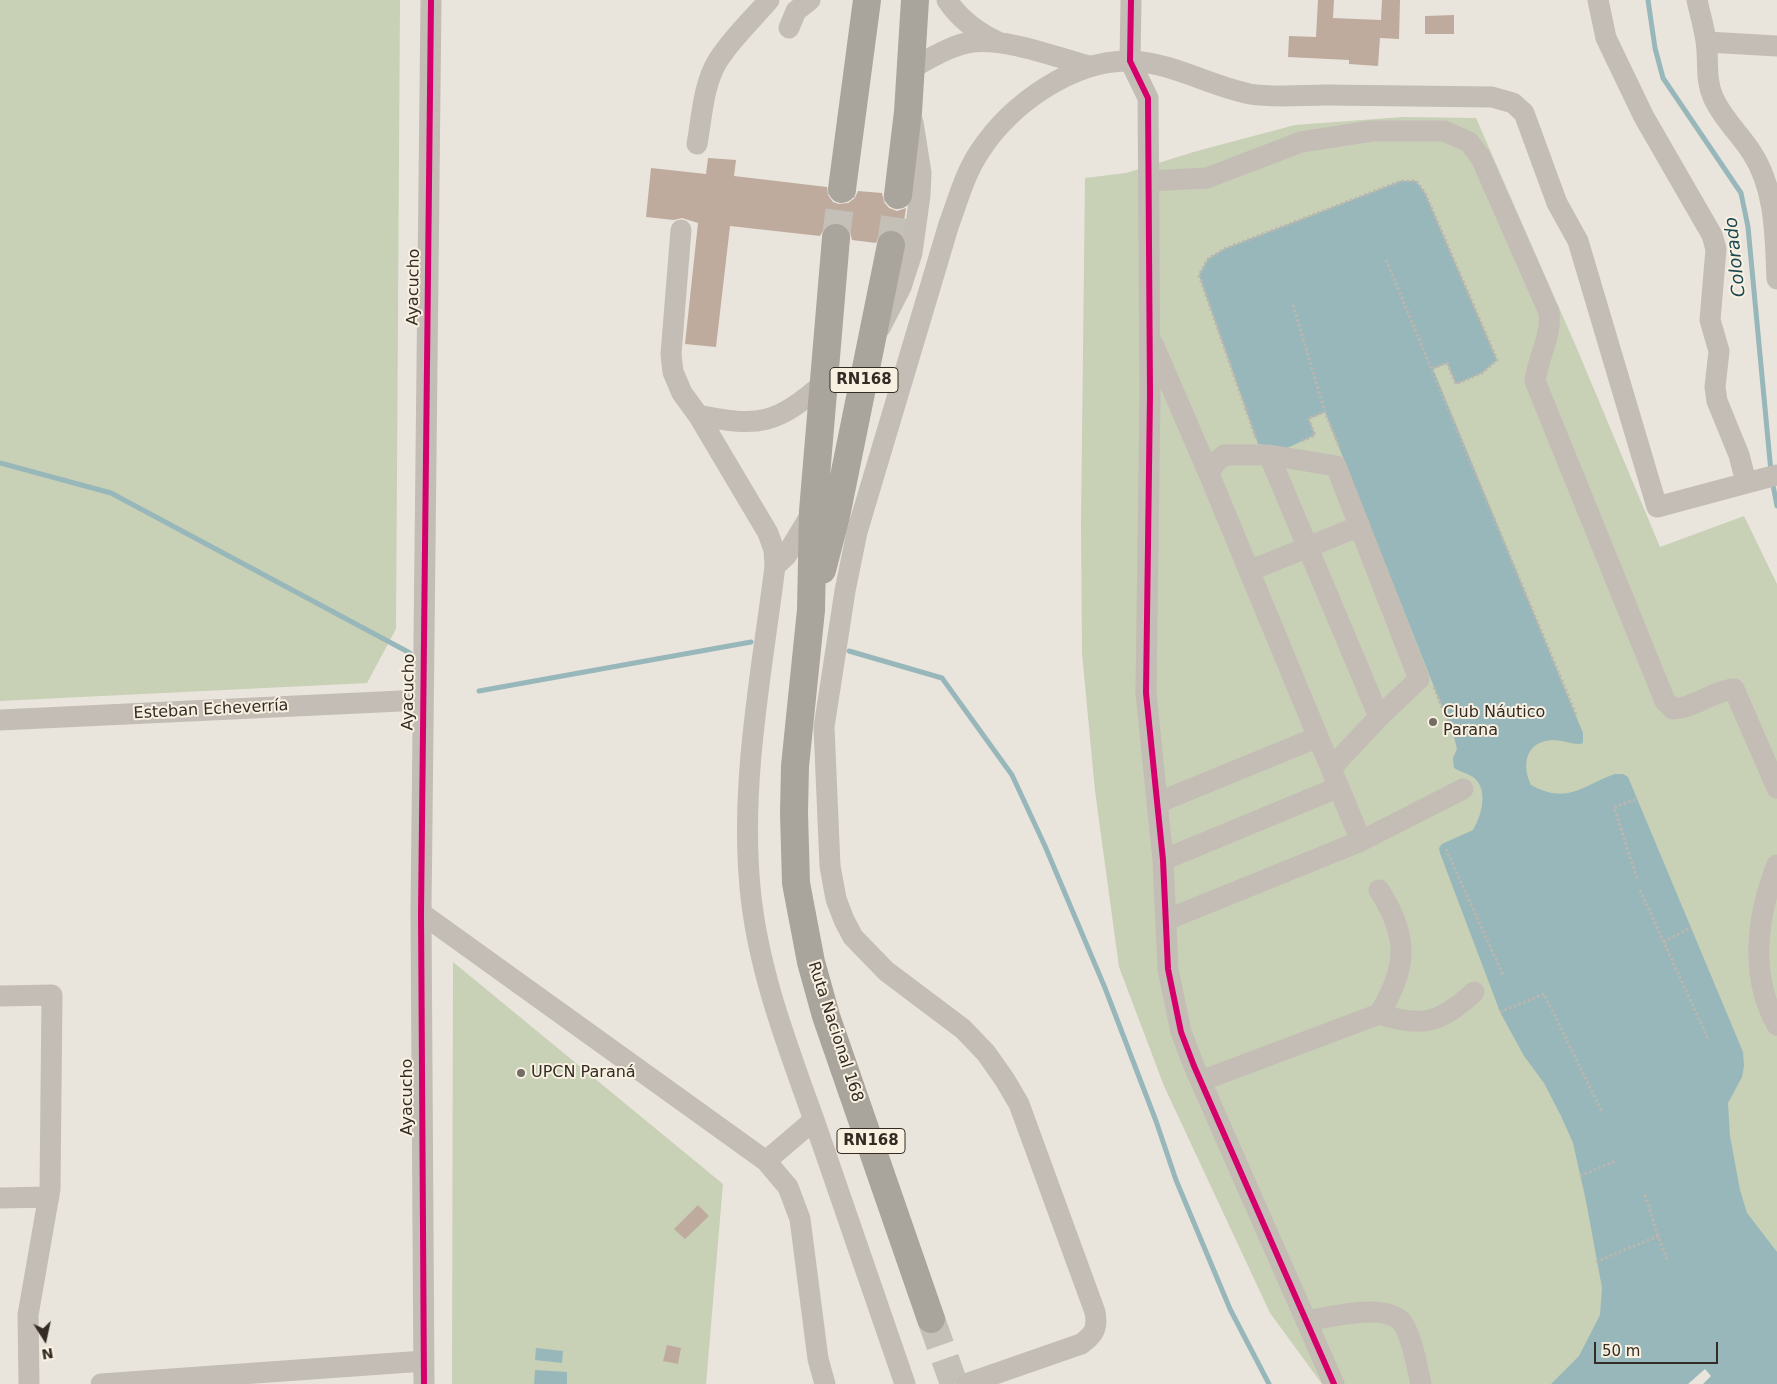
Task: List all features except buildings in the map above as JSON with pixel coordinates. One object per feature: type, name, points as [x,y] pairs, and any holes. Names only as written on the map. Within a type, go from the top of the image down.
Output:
[{"type":"highway","points":[[842,189],[867,0]]},
{"type":"highway","points":[[898,195],[909,101],[916,0]]},
{"type":"highway","name":"RN168","points":[[811,610],[813,511],[836,238]]},
{"type":"highway","name":"RN168","points":[[811,610],[836,516],[891,245]]},
{"type":"highway","name":"Ruta Nacional 168","points":[[811,610],[803,675],[794,813],[796,883],[801,913],[811,962],[826,1016],[931,1319]]},
{"type":"street","name":"Ayacucho","points":[[424,1384],[421,914],[422,700],[431,0]]},
{"type":"street","points":[[697,144],[707,85],[717,62],[734,39],[770,0]]},
{"type":"street","points":[[789,28],[796,11],[810,0]]},
{"type":"street","points":[[947,0],[956,14],[982,35],[1000,43],[1089,66]]},
{"type":"street","points":[[1130,0],[1130,61],[1148,98],[1150,336],[1146,693],[1163,860],[1168,969],[1181,1032],[1334,1384]]},
{"type":"street","points":[[1598,0],[1606,38],[1644,116],[1712,235],[1716,249],[1710,320],[1719,351],[1715,387],[1717,401],[1739,455],[1746,482]]},
{"type":"street","points":[[1697,0],[1706,42],[1706,68],[1712,96],[1753,155],[1766,184],[1772,210],[1777,279]]},
{"type":"street","points":[[912,68],[943,51],[972,42],[1000,43]]},
{"type":"street","points":[[1706,42],[1777,46]]},
{"type":"street","points":[[966,1384],[1081,1344],[1091,1337],[1096,1329],[1095,1312],[1018,1104],[1005,1080],[986,1053],[962,1030],[886,972],[853,937],[844,920],[836,899],[830,866],[824,726],[832,667],[857,532],[949,224],[966,178],[979,152],[995,132],[1048,86],[1073,72],[1089,66],[1130,61],[1156,65],[1251,94],[1492,97],[1513,103],[1524,113],[1557,203],[1578,241],[1657,507],[1777,475]]},
{"type":"street","points":[[871,346],[901,287],[912,253],[920,196],[920,173],[909,101]]},
{"type":"street","points":[[1149,181],[1207,178],[1301,142],[1372,131],[1444,131],[1469,142],[1481,158],[1549,312],[1551,324],[1537,365],[1535,381],[1665,701],[1673,709],[1684,708],[1724,690],[1734,689],[1777,788]]},
{"type":"street","points":[[681,230],[672,372],[682,393],[698,414],[768,533],[774,550],[775,566],[750,772],[747,850],[750,888],[765,972],[779,1020],[905,1384]]},
{"type":"street","points":[[1150,336],[1361,841]]},
{"type":"street","points":[[698,414],[747,423],[767,421],[797,405],[824,383]]},
{"type":"street","points":[[1163,860],[1335,778],[1379,717],[1419,679],[1336,466],[1264,449],[1224,455],[1209,474]]},
{"type":"street","points":[[1264,449],[1308,547],[1379,717]]},
{"type":"street","points":[[775,566],[786,556],[813,511]]},
{"type":"street","points":[[1249,571],[1360,526]]},
{"type":"street","name":"Esteban Echeverría","points":[[0,720],[422,700]]},
{"type":"street","points":[[1157,803],[1318,737]]},
{"type":"street","points":[[1166,920],[1361,841],[1463,789]]},
{"type":"street","points":[[1777,865],[1766,892],[1760,924],[1768,957],[1764,990],[1777,1025]]},
{"type":"street","points":[[1201,1081],[1379,1014],[1394,990],[1401,964],[1401,938],[1393,912],[1379,890]]},
{"type":"street","points":[[421,914],[766,1161],[788,1187],[800,1219],[818,1359],[825,1384]]},
{"type":"street","points":[[1379,1014],[1404,1022],[1431,1020],[1455,1010],[1474,992]]},
{"type":"street","points":[[0,996],[52,995],[50,1190],[28,1315],[29,1384]]},
{"type":"street","points":[[766,1161],[814,1120]]},
{"type":"street","points":[[0,1198],[48,1196]]},
{"type":"street","points":[[1306,1321],[1371,1312],[1385,1313],[1400,1321],[1408,1335],[1421,1384]]},
{"type":"street","points":[[101,1384],[424,1361]]},
{"type":"path","points":[[1264,449],[1199,275],[1208,259],[1224,249],[1401,181],[1416,181],[1425,193],[1497,360],[1482,373],[1456,384],[1447,363],[1433,368]]},
{"type":"path","points":[[1386,260],[1433,368],[1577,717]]},
{"type":"path","points":[[1294,445],[1315,435],[1308,418],[1325,412]]},
{"type":"path","points":[[1637,799],[1614,807],[1637,878]]},
{"type":"path","points":[[1446,849],[1503,974]]},
{"type":"path","points":[[1640,890],[1708,1039]]},
{"type":"path","points":[[1664,942],[1691,927]]},
{"type":"path","points":[[1500,1012],[1544,994],[1602,1112]]},
{"type":"path","points":[[1580,1176],[1616,1161]]},
{"type":"path","points":[[1645,1195],[1668,1262]]},
{"type":"path","points":[[1596,1262],[1658,1236]]},
{"type":"green space","points":[[0,0],[400,0],[396,629],[367,683],[0,701]]},
{"type":"green space","name":"Club Náutico Parana","points":[[1403,117],[1476,118],[1578,351],[1660,547],[1744,516],[1777,584],[1777,1384],[1322,1384],[1270,1313],[1164,1086],[1119,967],[1095,791],[1082,653],[1081,523],[1085,178],[1126,173],[1197,151],[1295,125]]},
{"type":"green space","name":"UPCN Paraná","points":[[453,962],[723,1184],[706,1384],[452,1384]]},
{"type":"water","points":[[1401,181],[1416,181],[1425,193],[1497,360],[1482,373],[1456,384],[1447,363],[1433,369],[1583,733],[1583,743],[1580,744],[1553,740],[1537,744],[1532,749],[1526,762],[1531,785],[1544,791],[1565,793],[1583,788],[1615,774],[1623,774],[1628,777],[1743,1052],[1744,1066],[1742,1077],[1728,1103],[1730,1136],[1740,1190],[1747,1213],[1777,1252],[1777,1384],[1551,1384],[1579,1356],[1600,1315],[1602,1288],[1573,1143],[1544,1083],[1524,1056],[1500,1012],[1440,853],[1439,848],[1442,844],[1473,830],[1481,810],[1481,788],[1473,777],[1454,768],[1453,758],[1457,749],[1454,737],[1325,412],[1309,419],[1315,435],[1287,448],[1258,444],[1199,275],[1208,259],[1224,249]]},
{"type":"water","points":[[536,1348],[563,1351],[562,1363],[535,1360]]},
{"type":"water","points":[[535,1370],[567,1372],[567,1384],[534,1384]]},
{"type":"pier","points":[[1705,1369],[1711,1376],[1703,1384],[1688,1384]]},
{"type":"waterway","name":"Colorado","points":[[1648,0],[1655,48],[1663,78],[1741,193],[1748,227],[1771,472]]},
{"type":"waterway","points":[[0,463],[111,493],[410,653]]},
{"type":"waterway","name":"Colorado","points":[[1772,480],[1777,506]]},
{"type":"waterway","points":[[479,691],[751,642]]},
{"type":"waterway","points":[[849,651],[942,678],[1012,775],[1045,846],[1105,988],[1156,1121],[1176,1180],[1230,1309],[1269,1384]]},
{"type":"tunnel","points":[[836,238],[842,189]]},
{"type":"tunnel","points":[[891,245],[898,195]]},
{"type":"tunnel","points":[[931,1319],[954,1384]]},
{"type":"cycle path","points":[[424,1384],[421,913],[431,0]]},
{"type":"cycle path","points":[[1131,0],[1130,61],[1148,98],[1150,394],[1146,693],[1163,860],[1168,969],[1181,1032],[1194,1066],[1334,1384]]},
{"type":"place","name":"Club Náutico Parana","points":[[1433,722]]},
{"type":"place","name":"UPCN Paraná","points":[[521,1073]]}]
